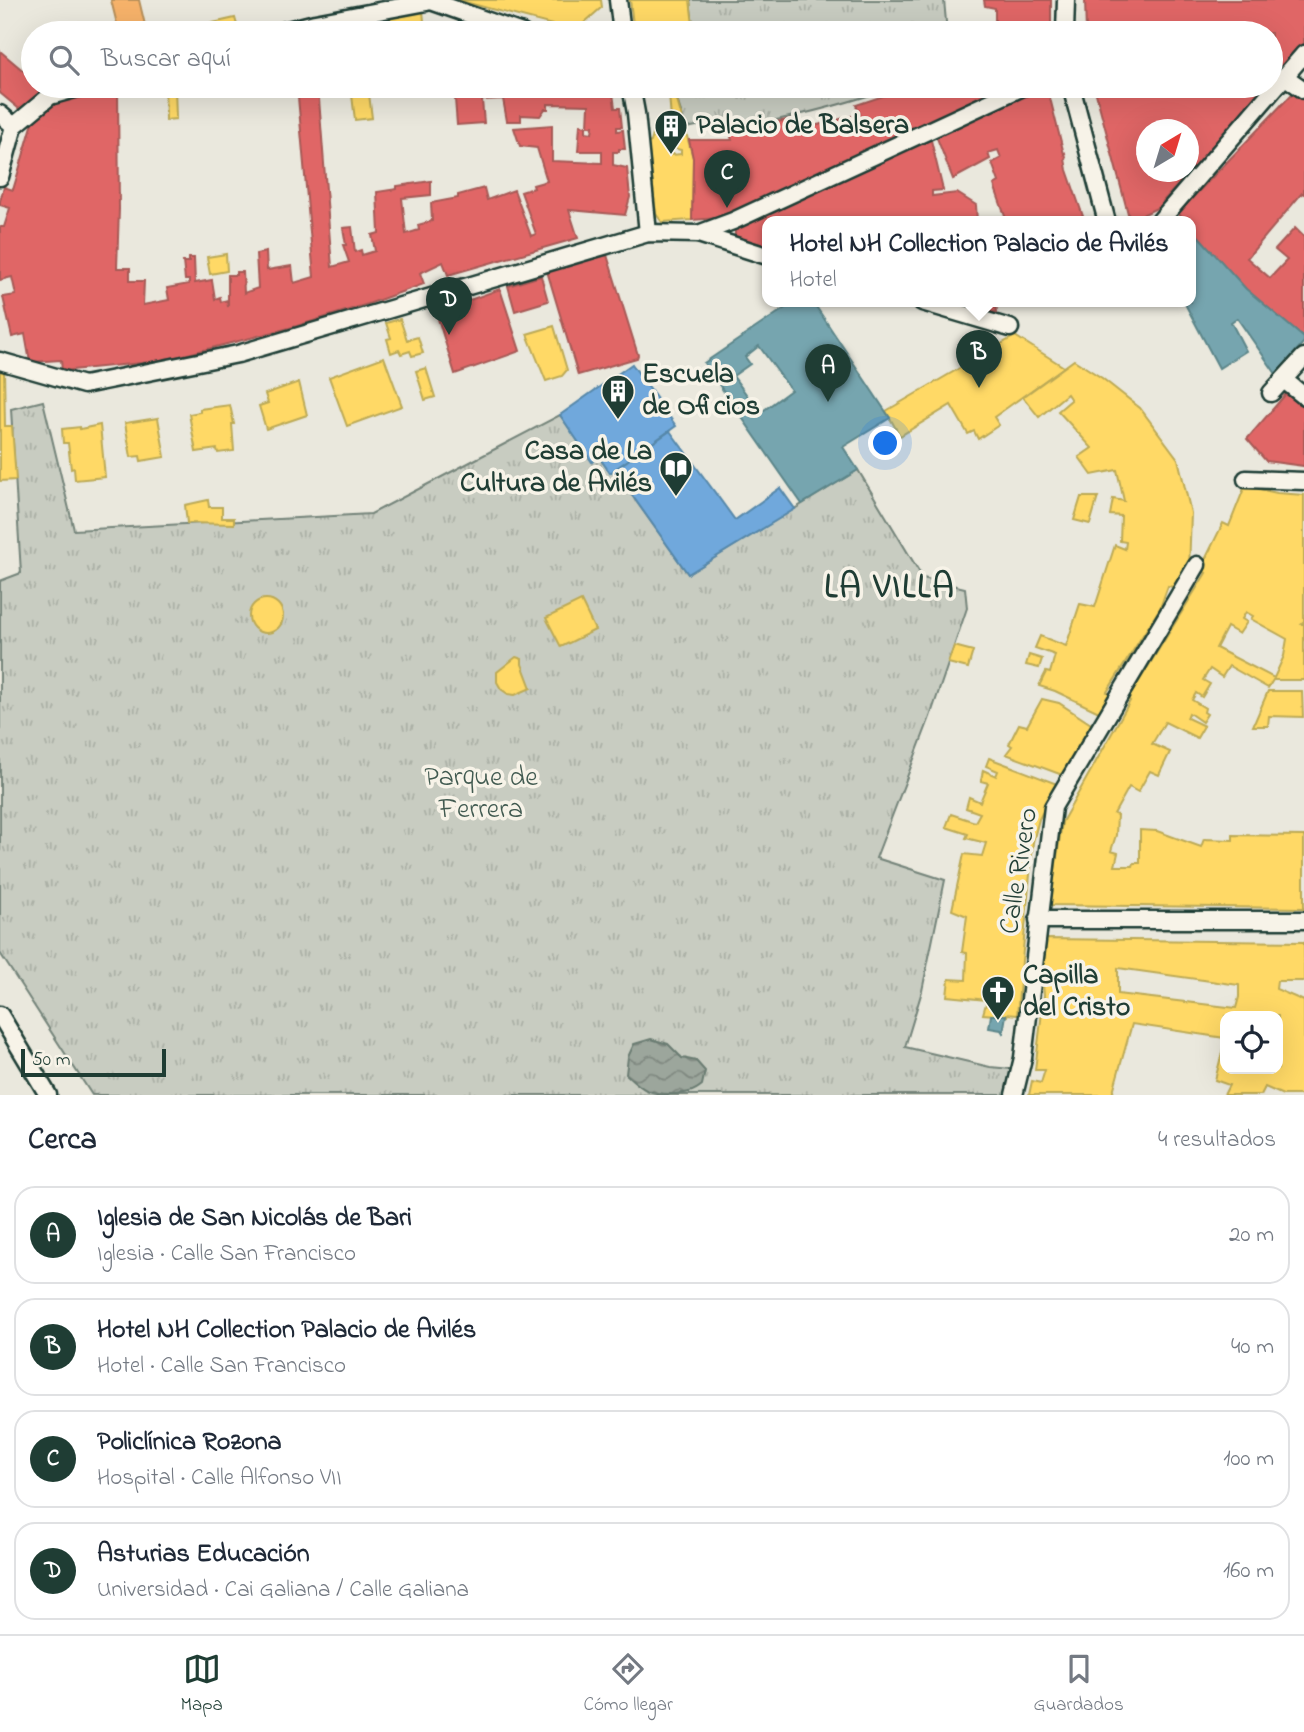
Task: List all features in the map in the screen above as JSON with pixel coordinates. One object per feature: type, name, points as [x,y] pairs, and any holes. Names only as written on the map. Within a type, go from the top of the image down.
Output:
[{"type":"street","points":[[618,0],[621,21]]},
{"type":"street","points":[[1065,21],[1066,0]]},
{"type":"street","points":[[325,21],[427,1],[486,21]]},
{"type":"street","points":[[1304,54],[1284,76],[1304,90]]},
{"type":"street","points":[[0,177],[14,126],[48,98]]},
{"type":"street","points":[[633,98],[648,233]]},
{"type":"street","points":[[698,234],[733,221],[1000,98]]},
{"type":"street","points":[[1074,98],[1105,216]]},
{"type":"street","points":[[1164,216],[1265,98]]},
{"type":"street","points":[[0,114],[14,126]]},
{"type":"street","points":[[0,361],[84,385],[238,354],[648,233],[698,234],[762,254]]},
{"type":"street","points":[[939,307],[1010,328]]},
{"type":"street","points":[[1271,393],[1304,357]]},
{"type":"street","points":[[1284,380],[1304,396]]},
{"type":"street","points":[[1246,479],[1304,481]]},
{"type":"street","name":"Calle Rivero","points":[[1014,1095],[1023,1058],[1053,807],[1197,565]]},
{"type":"street","points":[[1038,920],[1304,920]]},
{"type":"street","points":[[0,1015],[48,1095]]},
{"type":"green space","points":[[690,0],[944,0],[946,21],[693,21]]},
{"type":"green space","points":[[677,98],[860,98],[734,129],[731,122],[722,121],[686,128]]},
{"type":"green space","name":"Parque de Ferrera","points":[[43,401],[74,530],[371,514],[560,415],[592,461],[599,457],[610,472],[614,470],[688,574],[858,470],[923,578],[965,588],[967,608],[930,717],[876,858],[945,880],[922,991],[905,1047],[990,1067],[1011,1069],[1005,1095],[92,1095],[0,953],[0,581],[21,573],[11,409]]},
{"type":"water","points":[[651,1039],[668,1044],[682,1058],[696,1061],[705,1071],[702,1085],[688,1092],[663,1094],[646,1090],[626,1074],[628,1057],[634,1044]]},
{"type":"building: Viviendas","points":[[457,0],[601,0],[602,7],[586,21],[537,21]]},
{"type":"building: Viviendas","points":[[630,0],[690,0],[693,21],[633,21]]},
{"type":"building: Viviendas","points":[[423,10],[424,21],[363,21]]},
{"type":"building: Viviendas","points":[[165,98],[175,98],[176,119],[166,120]]},
{"type":"building: Viviendas","points":[[352,98],[370,98],[372,118],[355,120]]},
{"type":"building: Viviendas","name":"Palacio de Balsera","points":[[669,98],[676,98],[693,158],[692,220],[662,222],[656,214],[648,143],[653,135],[664,133],[671,140],[672,155],[681,154],[681,150],[673,148]]},
{"type":"building: Viviendas","points":[[226,254],[227,271],[210,274],[207,257]]},
{"type":"building: Viviendas","points":[[400,319],[407,340],[418,337],[423,353],[412,356],[410,351],[401,354],[399,350],[391,353],[387,339],[391,338],[386,323]]},
{"type":"building: Viviendas","points":[[554,326],[567,370],[562,376],[546,381],[527,334]]},
{"type":"building: Viviendas","points":[[1015,336],[1064,367],[994,417],[999,425],[978,439],[974,431],[968,434],[951,405],[900,436],[886,411]]},
{"type":"building: Viviendas","points":[[384,357],[402,406],[347,426],[329,377]]},
{"type":"building: Viviendas","points":[[1074,360],[1140,408],[1178,459],[1191,513],[1189,570],[1178,588],[1168,586],[1160,608],[1107,692],[1114,696],[1103,714],[1039,686],[1046,672],[1050,673],[1055,655],[1035,648],[1040,636],[1066,646],[1080,604],[1095,607],[1115,545],[1125,549],[1126,542],[1120,541],[1121,516],[1110,515],[1113,499],[1124,501],[1117,470],[1092,475],[1079,457],[1092,448],[1058,411],[1071,400],[1067,394],[1039,417],[1023,397]]},
{"type":"building: Viviendas","points":[[426,368],[435,397],[425,400],[416,371]]},
{"type":"building: Viviendas","points":[[0,369],[4,369],[5,426],[12,426],[16,480],[0,481]]},
{"type":"building: Viviendas","points":[[299,382],[307,415],[266,429],[259,406],[268,403],[265,394]]},
{"type":"building: Viviendas","points":[[230,405],[234,424],[234,451],[218,453],[217,449],[196,452],[189,414],[200,412],[200,409]]},
{"type":"building: Viviendas","points":[[158,418],[165,457],[141,461],[140,456],[131,457],[125,423]]},
{"type":"building: Viviendas","points":[[100,425],[105,477],[75,480],[68,443],[63,443],[62,429]]},
{"type":"building: Viviendas","points":[[1245,486],[1304,495],[1304,680],[1273,680],[1268,688],[1229,666],[1222,677],[1210,669],[1203,680],[1210,684],[1202,697],[1196,693],[1192,700],[1205,708],[1204,712],[1207,714],[1202,722],[1189,713],[1187,718],[1204,726],[1197,738],[1165,722],[1152,744],[1170,752],[1159,775],[1150,771],[1138,792],[1129,787],[1114,814],[1117,815],[1116,835],[1111,851],[1118,853],[1115,866],[1133,866],[1134,863],[1140,863],[1140,830],[1157,831],[1201,847],[1204,839],[1233,840],[1233,835],[1304,836],[1304,908],[1050,905],[1062,822],[1130,701],[1128,699],[1206,573],[1200,570],[1223,523],[1229,526]],"holes":[[[1246,612],[1253,616],[1251,619],[1287,639],[1284,656],[1274,678],[1216,648],[1227,627],[1239,634],[1247,622],[1242,619]]]},
{"type":"building: Viviendas","points":[[1081,497],[1098,497],[1090,524],[1074,520]]},
{"type":"building: Viviendas","points":[[208,500],[209,507],[222,507],[222,518],[234,518],[234,524],[187,523],[185,505]]},
{"type":"building: Viviendas","points":[[266,599],[278,604],[283,616],[278,628],[266,633],[254,628],[249,616],[254,604]]},
{"type":"building: Viviendas","points":[[581,601],[595,630],[561,647],[546,618]]},
{"type":"building: Viviendas","points":[[954,646],[973,651],[968,668],[948,663]]},
{"type":"building: Viviendas","points":[[1029,655],[1042,659],[1039,668],[1026,665]]},
{"type":"building: Viviendas","points":[[516,657],[522,659],[531,688],[515,695],[501,689],[497,682],[497,672]]},
{"type":"building: Viviendas","points":[[1268,691],[1302,691],[1303,717],[1269,716],[1268,726],[1253,726]]},
{"type":"building: Viviendas","points":[[1042,699],[1059,703],[1097,728],[1065,776],[1006,754],[1012,746],[1009,744],[1019,724],[1027,726]]},
{"type":"building: Viviendas","points":[[989,758],[1057,784],[1039,819],[1033,842],[1017,1015],[1007,1016],[983,1014],[987,1000],[947,996],[949,979],[966,980],[967,953],[962,952],[967,916],[952,910],[964,854],[982,856],[986,843],[966,838],[968,834],[946,827],[951,814],[975,822],[980,813],[966,808],[969,797],[980,802],[988,783],[981,781],[983,770],[996,776],[998,771],[986,766]]},
{"type":"building: Viviendas","points":[[1046,939],[1304,942],[1304,981],[1277,981],[1276,989],[1304,1001],[1304,1095],[1283,1095],[1265,1087],[1261,1095],[1224,1095],[1229,1085],[1215,1080],[1220,1060],[1220,1074],[1283,1074],[1283,1011],[1220,1011],[1220,1037],[1132,1024],[1112,1095],[1029,1095],[1032,1081],[1041,1083],[1045,1070],[1035,1070],[1044,995],[1041,965]],"holes":[[[1118,968],[1239,985],[1236,1008],[1118,994]]]},
{"type":"building: Comercios","points":[[984,0],[1051,0],[1051,21],[995,21],[995,8],[985,6]]},
{"type":"building: Comercios","points":[[1085,0],[1304,0],[1304,47],[1283,71],[1283,21],[1086,21]]},
{"type":"building: Comercios","points":[[0,51],[21,69],[21,98],[38,98],[24,113],[0,93]]},
{"type":"building: Comercios","points":[[1292,94],[1304,99],[1304,194],[1302,193],[1247,258],[1270,278],[1287,260],[1275,250],[1295,228],[1304,237],[1304,338],[1246,289],[1196,234],[1196,216],[1181,216],[1178,213]]},
{"type":"building: Comercios","points":[[73,98],[118,98],[117,268],[130,268],[130,281],[144,281],[143,305],[169,300],[167,288],[189,284],[189,280],[185,280],[183,262],[189,262],[189,258],[194,258],[195,283],[212,280],[215,299],[220,297],[221,302],[227,300],[228,307],[228,275],[243,272],[244,293],[258,288],[256,254],[266,252],[267,270],[292,266],[294,283],[314,277],[298,98],[319,98],[332,267],[349,262],[343,245],[346,245],[343,228],[352,227],[355,252],[361,250],[362,255],[375,251],[372,235],[379,233],[377,192],[397,189],[397,186],[431,181],[431,195],[402,198],[406,234],[419,230],[418,225],[432,221],[431,203],[458,198],[458,195],[484,188],[487,200],[514,190],[531,236],[536,234],[521,192],[547,181],[537,148],[520,146],[514,128],[552,125],[552,161],[602,163],[602,151],[578,151],[580,125],[586,126],[586,132],[592,133],[593,126],[588,126],[589,105],[548,104],[548,109],[540,116],[521,115],[521,121],[507,121],[503,99],[482,100],[484,123],[457,125],[455,98],[614,98],[615,108],[620,108],[622,127],[617,127],[617,131],[623,130],[625,149],[613,152],[613,165],[627,168],[630,197],[625,215],[569,210],[578,238],[448,275],[443,262],[420,273],[424,284],[297,326],[151,362],[62,371],[61,360],[30,362],[25,334],[12,337],[3,297],[16,295],[12,277],[0,280],[0,227],[4,227],[10,208],[0,205],[0,201],[4,187],[13,190],[37,109]]},
{"type":"building: Comercios","points":[[877,98],[988,98],[886,140],[733,217],[692,220],[693,158],[689,140],[732,140],[729,130],[799,118],[802,129],[860,114],[856,105]]},
{"type":"building: Comercios","points":[[1012,98],[1050,98],[1067,170],[1083,216],[1005,216],[994,185],[999,182],[992,163],[1001,158],[998,150],[988,153],[990,159],[953,179],[935,133],[989,106]]},
{"type":"building: Comercios","points":[[1097,98],[1258,98],[1199,162],[1199,119],[1136,119],[1136,182],[1181,182],[1163,201],[1165,204],[1140,216],[1129,216]]},
{"type":"building: Comercios","points":[[930,136],[943,190],[932,191],[932,196],[957,193],[976,205],[977,216],[762,216],[762,244],[735,240],[735,224],[782,207]]},
{"type":"building: Comercios","points":[[607,255],[638,355],[637,358],[578,375],[547,271]]},
{"type":"building: Comercios","points":[[541,276],[548,301],[515,311],[508,286]]},
{"type":"building: Comercios","points":[[500,289],[520,351],[455,374],[436,312]]},
{"type":"building: Comercios","points":[[968,307],[996,307],[997,312],[985,313]]},
{"type":"building: Comercios","points":[[1291,388],[1304,401],[1304,466],[1266,461],[1247,439]]},
{"type":"building: Escuelas","name":"Escuela de Oficios","points":[[632,364],[676,426],[610,473],[599,457],[592,462],[560,415]]},
{"type":"building: Escuelas","name":"Casa de La Cultura de Avilés","points":[[670,431],[735,520],[780,488],[795,509],[688,574],[614,470]]},
{"type":"building: Salud","points":[[111,0],[139,0],[144,21],[116,21]]},
{"type":"building: Público","points":[[1196,234],[1246,289],[1304,338],[1304,342],[1276,374],[1237,318],[1231,322],[1246,351],[1219,368],[1187,307],[1196,307]]},
{"type":"building: Público","points":[[787,307],[816,307],[890,418],[843,447],[858,470],[802,504],[704,363]],"holes":[[[759,346],[791,390],[760,413],[733,376],[750,364],[745,357]]]},
{"type":"building: Público","name":"Capilla del Cristo","points":[[991,1015],[1006,1015],[1003,1033],[1001,1030],[989,1028]]},
{"type":"place","name":"Palacio de Balsera","points":[[671,156]]},
{"type":"place","name":"Policlínica Rozona","points":[[727,208]]},
{"type":"place","name":"Asturias Educación","points":[[449,335]]},
{"type":"place","name":"Hotel NH Collection Palacio de Avilés","points":[[979,388]]},
{"type":"place","name":"Iglesia de San Nicolás de Bari","points":[[828,402]]},
{"type":"place","name":"Escuela de Oficios","points":[[618,421]]},
{"type":"place","name":"Casa de La Cultura de Avilés","points":[[676,498]]},
{"type":"place","name":"Capilla del Cristo","points":[[998,1022]]},
{"type":"district","name":"LA VILLA","points":[[890,588]]}]
